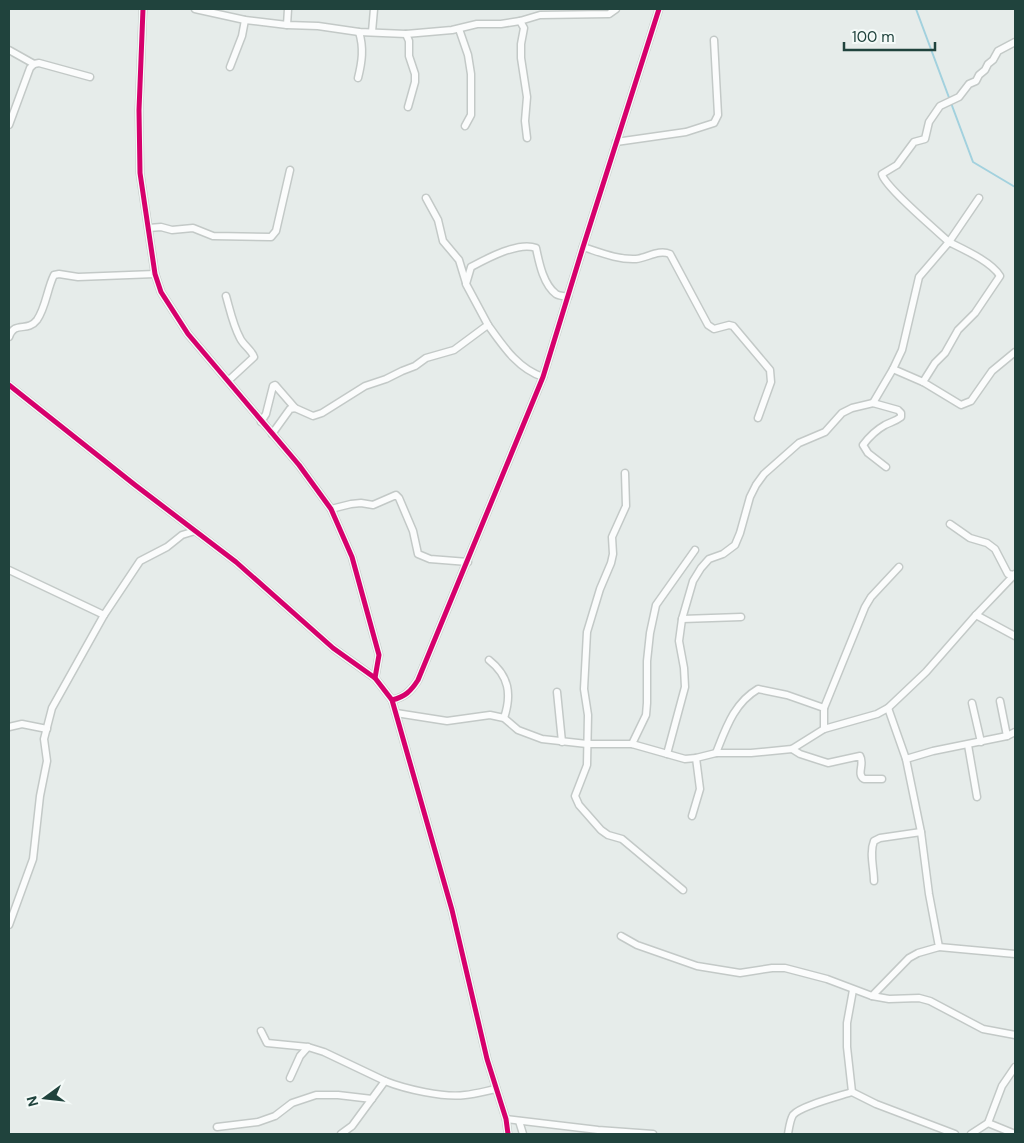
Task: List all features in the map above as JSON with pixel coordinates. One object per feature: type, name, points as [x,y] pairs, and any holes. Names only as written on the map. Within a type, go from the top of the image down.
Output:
[{"type":"street","points":[[143,9],[139,110],[140,164],[155,274],[161,292],[188,334],[261,422],[300,465],[331,509],[352,557],[379,655],[375,678]]},
{"type":"street","points":[[196,9],[245,20],[287,25],[318,26],[360,32],[406,34],[459,29],[477,24],[501,24],[540,15],[609,14],[616,9]]},
{"type":"street","points":[[287,25],[288,9]]},
{"type":"street","points":[[372,32],[374,9]]},
{"type":"street","points":[[392,700],[400,698],[411,691],[418,680],[544,377],[658,9]]},
{"type":"street","points":[[230,67],[242,36],[245,20]]},
{"type":"street","points":[[520,21],[524,28],[520,58],[527,96],[525,121],[527,138]]},
{"type":"street","points":[[459,29],[468,55],[471,74],[471,115],[465,126]]},
{"type":"street","points":[[358,78],[362,57],[360,32]]},
{"type":"street","points":[[406,34],[415,74],[415,82],[408,107]]},
{"type":"street","points":[[616,142],[686,132],[714,123],[718,116],[714,40]]},
{"type":"street","points":[[923,382],[935,363],[946,353],[958,330],[975,313],[1000,276],[966,250],[949,242],[896,193],[883,178],[882,174],[897,165],[914,142],[925,139],[929,122],[940,106],[964,92],[969,84],[976,81],[988,64],[994,60],[998,51],[1015,42]]},
{"type":"street","points":[[9,50],[34,64]]},
{"type":"street","points":[[9,125],[30,68],[34,64],[39,63],[90,77]]},
{"type":"street","points":[[149,228],[161,227],[172,230],[193,228],[213,236],[271,237],[276,231],[290,170]]},
{"type":"street","points":[[426,198],[438,220],[443,241],[458,260],[466,284],[488,325],[507,352],[525,368],[544,377]]},
{"type":"street","points":[[873,403],[893,370],[902,350],[918,276],[949,242],[979,198]]},
{"type":"street","points":[[466,284],[471,267],[516,248],[529,245],[536,248],[544,278],[551,288],[557,294],[568,297]]},
{"type":"street","points":[[583,247],[620,258],[636,259],[665,252],[670,254],[708,325],[714,329],[729,325],[733,326],[769,367],[771,382],[758,418]]},
{"type":"street","points":[[9,337],[15,327],[30,326],[36,320],[43,308],[54,275],[59,274],[78,278],[155,274]]},
{"type":"street","points":[[226,296],[240,340],[254,357],[228,382]]},
{"type":"street","points":[[261,422],[266,414],[273,386],[275,385],[295,408],[312,416],[322,413],[365,386],[386,380],[415,366],[426,358],[454,350],[488,325]]},
{"type":"street","points":[[893,370],[923,382],[961,405],[971,402],[992,372],[1015,352]]},
{"type":"street","points":[[9,385],[236,562],[333,648],[375,678],[392,700],[452,910],[469,986],[496,1090],[506,1119],[508,1134]]},
{"type":"street","points":[[667,754],[685,687],[679,641],[682,619],[693,581],[700,568],[709,559],[723,554],[735,545],[750,498],[764,474],[799,443],[825,432],[842,413],[852,408],[873,403],[898,410],[901,413],[901,417],[886,424],[870,436],[863,445],[868,453],[886,467]]},
{"type":"street","points":[[272,434],[285,418],[287,411],[295,408]]},
{"type":"street","points":[[625,473],[626,506],[612,537],[612,563],[600,589],[587,632],[584,689],[588,716],[586,769],[575,796],[579,805],[602,830],[622,839],[683,890]]},
{"type":"street","points":[[331,509],[361,503],[373,505],[396,495],[413,531],[418,554],[430,559],[468,562]]},
{"type":"street","points":[[950,524],[970,538],[987,543],[995,549],[1008,574],[1015,575]]},
{"type":"street","points":[[9,925],[33,859],[40,796],[47,761],[44,739],[52,708],[104,615],[140,561],[167,547],[182,535],[195,531]]},
{"type":"street","points":[[632,744],[646,715],[647,661],[650,633],[656,606],[695,550]]},
{"type":"street","points":[[824,728],[824,708],[865,606],[899,567]]},
{"type":"street","points":[[9,570],[104,615]]},
{"type":"street","points":[[396,713],[447,721],[490,715],[504,718],[518,730],[542,740],[587,744],[632,744],[685,759],[716,753],[751,753],[792,749],[824,728],[877,714],[888,708],[926,672],[976,615],[1015,575]]},
{"type":"street","points":[[976,615],[1015,636]]},
{"type":"street","points":[[682,619],[741,617]]},
{"type":"street","points":[[489,660],[499,668],[507,682],[509,696],[504,718]]},
{"type":"street","points":[[716,753],[730,716],[750,694],[758,689],[787,695],[824,708]]},
{"type":"street","points":[[557,692],[562,742]]},
{"type":"street","points":[[1000,701],[1007,736]]},
{"type":"street","points":[[972,703],[982,742]]},
{"type":"street","points":[[888,708],[906,759],[922,832],[929,894],[939,947]]},
{"type":"street","points":[[9,727],[22,724],[47,728]]},
{"type":"street","points":[[906,759],[932,751],[1007,736],[1015,732]]},
{"type":"street","points":[[968,745],[976,797]]},
{"type":"street","points":[[792,749],[800,754],[828,763],[860,756],[862,760],[861,778],[864,780],[882,780]]},
{"type":"street","points":[[692,816],[700,789],[696,758]]},
{"type":"street","points":[[874,881],[872,854],[874,841],[880,838],[922,832]]},
{"type":"street","points":[[621,936],[637,945],[697,966],[740,973],[785,968],[827,979],[872,996],[890,999],[919,998],[930,1001],[983,1028],[1015,1035]]},
{"type":"street","points":[[872,996],[909,958],[918,953],[939,947],[1015,954]]},
{"type":"street","points":[[852,1092],[847,1047],[847,1023],[853,990]]},
{"type":"street","points":[[261,1031],[267,1043],[308,1047],[324,1052],[396,1086],[431,1093],[463,1096],[496,1090]]},
{"type":"street","points":[[290,1078],[300,1056],[308,1047]]},
{"type":"street","points":[[972,1134],[988,1123],[1002,1086],[1015,1067]]},
{"type":"street","points":[[341,1134],[352,1126],[385,1081]]},
{"type":"street","points":[[788,1134],[792,1118],[798,1111],[827,1099],[852,1092],[876,1104],[955,1134]]},
{"type":"street","points":[[217,1127],[258,1122],[275,1116],[292,1103],[316,1096],[338,1095],[372,1099]]},
{"type":"street","points":[[506,1119],[598,1130],[653,1134]]},
{"type":"street","points":[[518,1121],[523,1134]]},
{"type":"street","points":[[988,1123],[1015,1134]]},
{"type":"waterway","points":[[916,9],[973,162],[1015,187]]},
{"type":"cycle path","points":[[143,9],[139,110],[140,173],[155,274],[161,292],[188,334],[299,465],[331,509],[352,557],[379,655],[375,678]]},
{"type":"cycle path","points":[[392,700],[407,693],[418,680],[543,377],[659,9]]},
{"type":"cycle path","points":[[9,385],[236,562],[333,648],[375,678],[392,700],[452,910],[487,1059],[506,1119],[508,1134]]}]
